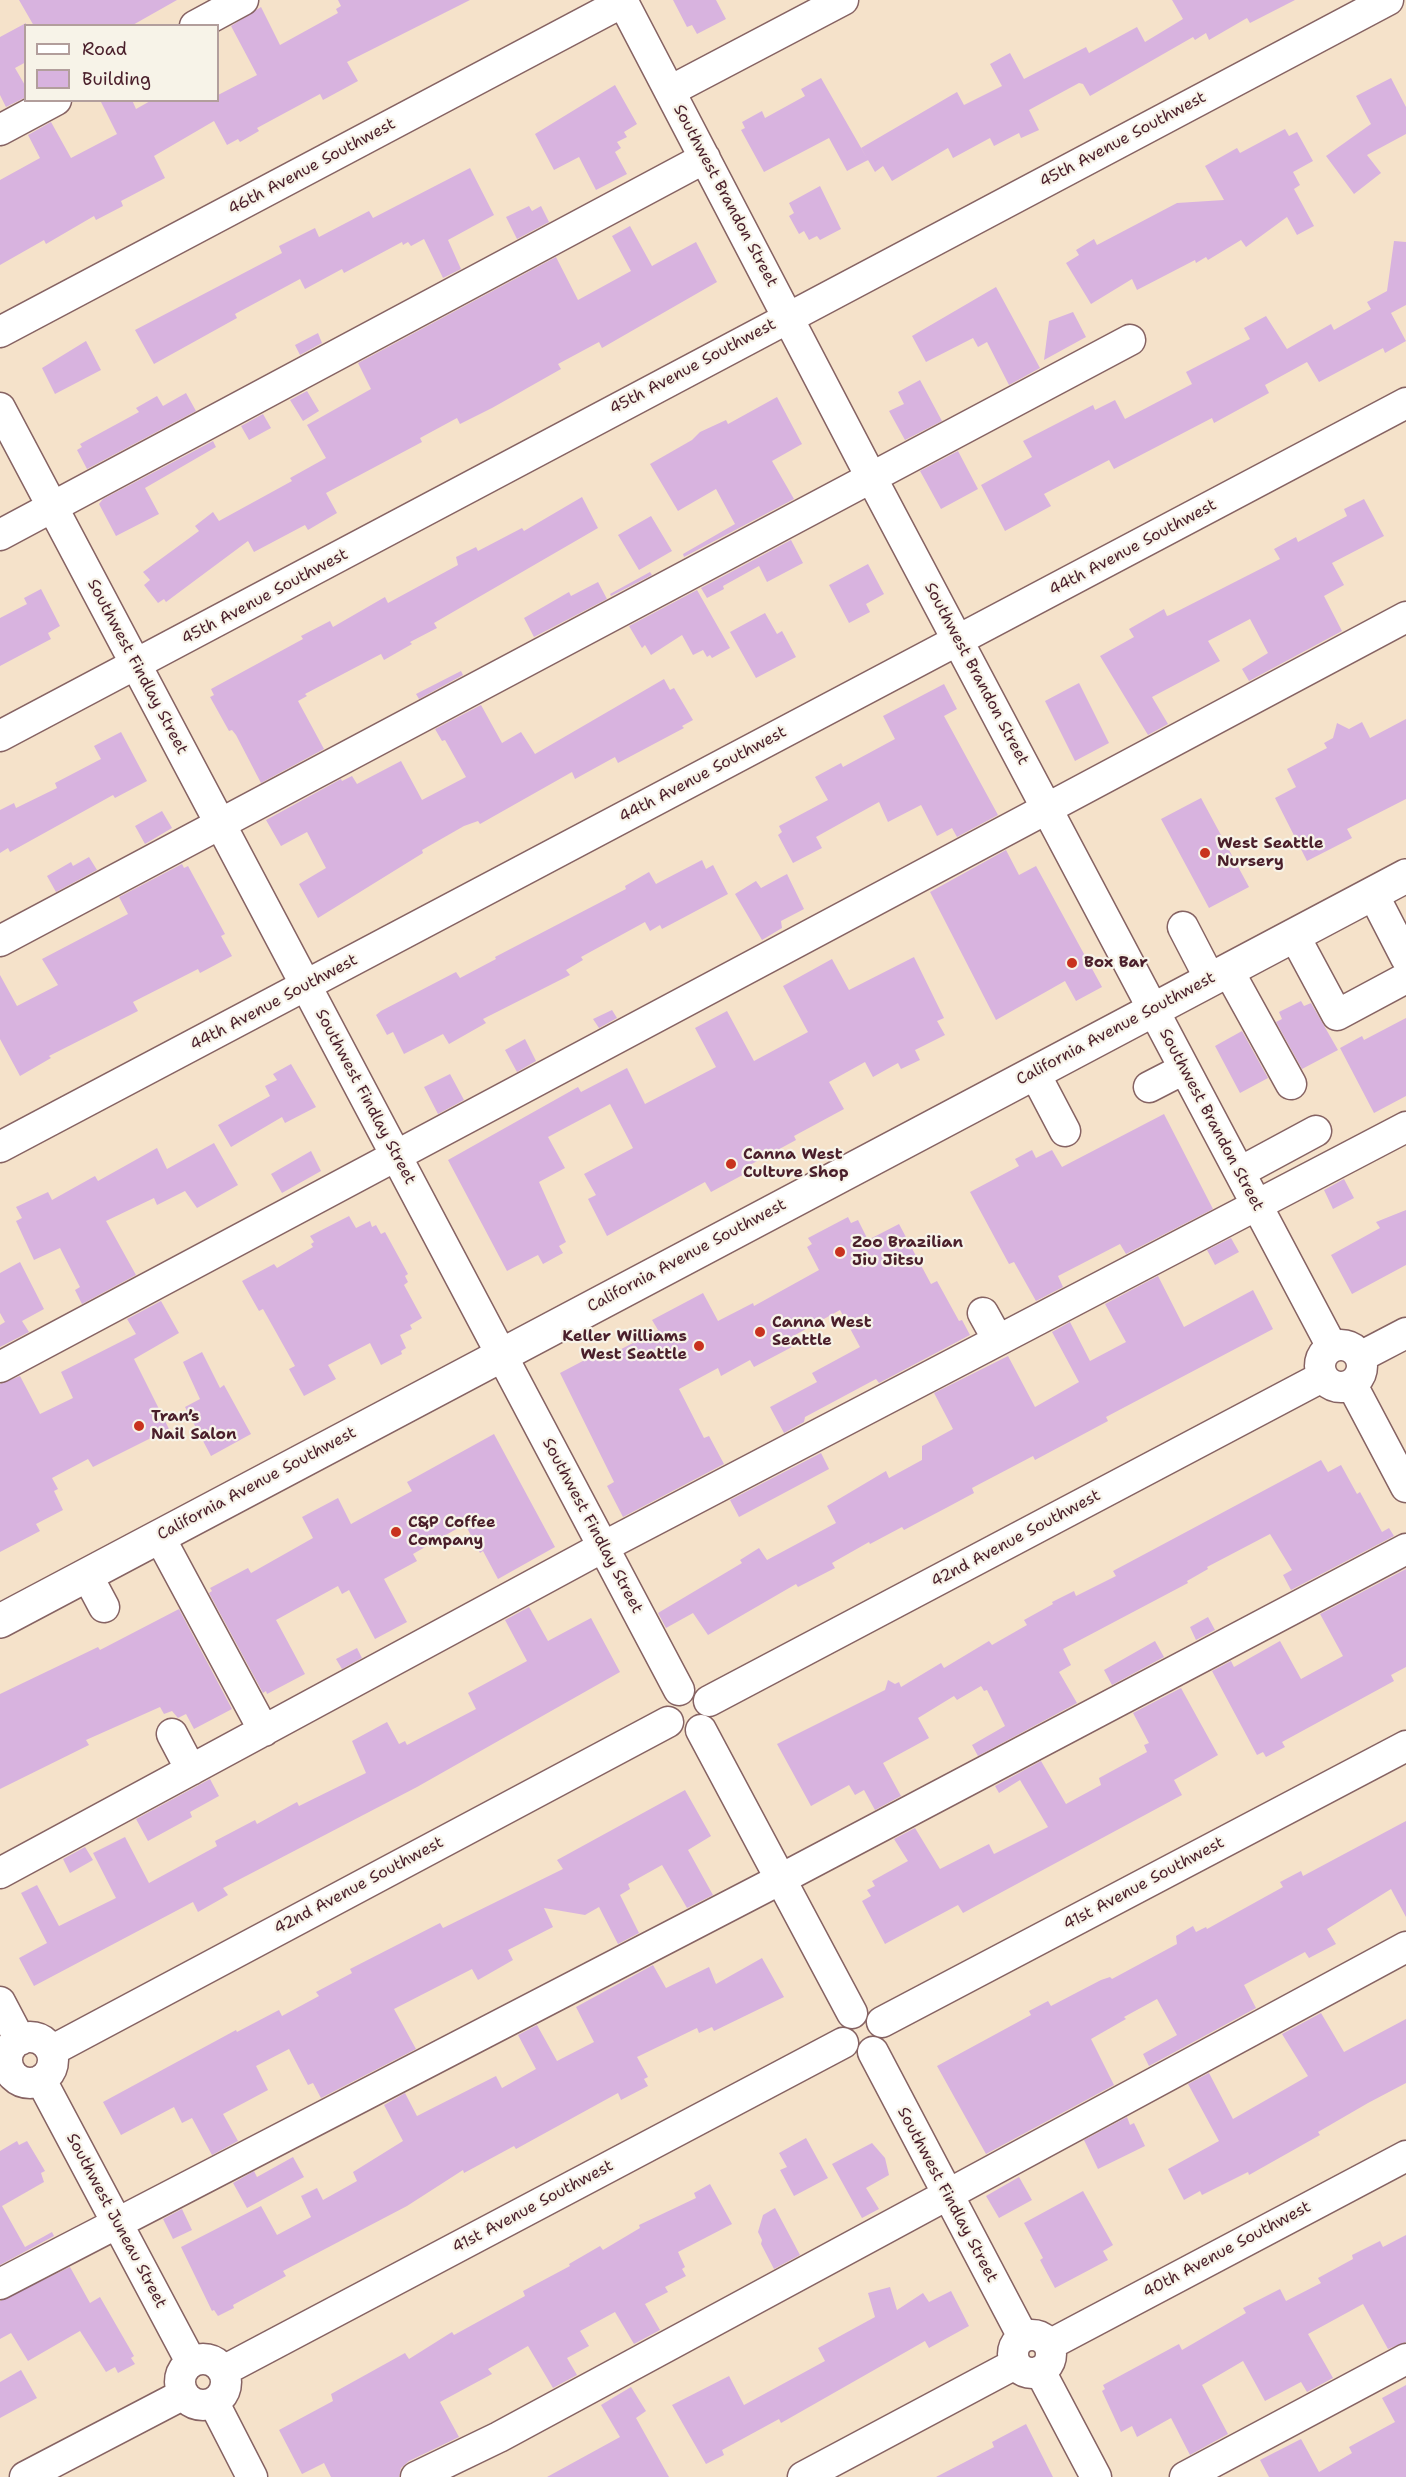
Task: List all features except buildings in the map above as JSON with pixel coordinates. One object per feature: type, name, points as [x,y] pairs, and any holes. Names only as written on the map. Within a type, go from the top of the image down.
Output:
[{"type":"main road","name":"California Avenue Southwest","points":[[0,1622],[501,1354],[1406,876]]},
{"type":"street","points":[[199,24],[243,0]]},
{"type":"street","points":[[670,91],[843,0]]},
{"type":"street","name":"45th Avenue Southwest","points":[[0,736],[1388,0]]},
{"type":"street","name":"Southwest Brandon Street","points":[[623,1],[871,477],[1332,1347]]},
{"type":"street","name":"46th Avenue Southwest","points":[[0,332],[623,1]]},
{"type":"street","points":[[0,130],[52,102]]},
{"type":"street","points":[[0,535],[705,158]]},
{"type":"street","points":[[0,941],[1130,340]]},
{"type":"street","name":"44th Avenue Southwest","points":[[0,1147],[1406,403]]},
{"type":"street","name":"Southwest Findlay Street","points":[[0,408],[680,1690]]},
{"type":"street","points":[[0,1367],[397,1157],[763,977],[1047,808],[1406,617]]},
{"type":"street","points":[[1373,894],[1406,958]]},
{"type":"street","points":[[1183,927],[1219,974],[1291,1084]]},
{"type":"street","points":[[1294,935],[1337,1015],[1406,978]]},
{"type":"street","points":[[1149,1087],[1184,1068]]},
{"type":"street","points":[[1034,1072],[1065,1131]]},
{"type":"street","points":[[0,1873],[42,1843],[93,1815],[191,1770],[603,1547],[1406,1127]]},
{"type":"street","points":[[1240,1172],[1316,1131]]},
{"type":"street","points":[[983,1313],[998,1340]]},
{"type":"street","points":[[1406,1333],[1356,1371],[1335,1387],[1322,1377],[1320,1360],[1332,1347],[1348,1346],[1356,1371],[1406,1487]]},
{"type":"street","name":"42nd Avenue Southwest","points":[[708,1701],[1322,1377]]},
{"type":"street","points":[[159,1536],[264,1731]]},
{"type":"street","points":[[0,2284],[779,1880],[1406,1549]]},
{"type":"street","points":[[87,1575],[104,1607]]},
{"type":"street","points":[[695,1689],[708,1701],[710,1717],[700,1730],[688,1734],[668,1722],[666,1708],[668,1701],[680,1690],[695,1689]]},
{"type":"street","name":"42nd Avenue Southwest","points":[[51,2051],[668,1722]]},
{"type":"street","points":[[700,1730],[852,2013]]},
{"type":"street","points":[[172,1734],[191,1770]]},
{"type":"street","name":"41st Avenue Southwest","points":[[882,2022],[1406,1746]]},
{"type":"street","points":[[416,2477],[500,2437],[1406,1947]]},
{"type":"street","points":[[0,2002],[20,2040]]},
{"type":"street","points":[[868,2010],[882,2022],[885,2032],[884,2040],[873,2052],[853,2053],[843,2043],[841,2028],[843,2021],[852,2013],[868,2010]]},
{"type":"street","points":[[38,2039],[51,2051],[53,2065],[41,2080],[22,2082],[5,2073],[8,2052],[20,2040],[38,2039]]},
{"type":"street","name":"41st Avenue Southwest","points":[[223,2371],[843,2043]]},
{"type":"street","name":"Southwest Findlay Street","points":[[873,2052],[1096,2477]]},
{"type":"street","name":"Southwest Juneau Street","points":[[41,2080],[191,2362]]},
{"type":"street","name":"40th Avenue Southwest","points":[[802,2477],[1406,2156]]},
{"type":"street","points":[[208,2359],[223,2371],[225,2391],[214,2403],[198,2405],[182,2395],[180,2377],[191,2362],[208,2359]]},
{"type":"street","points":[[1185,2477],[1406,2359]]},
{"type":"street","points":[[25,2477],[182,2395]]},
{"type":"street","points":[[214,2403],[252,2477]]},
{"type":"place","name":"West Seattle Nursery","points":[[1205,853]]},
{"type":"place","name":"Box Bar","points":[[1072,963]]},
{"type":"place","name":"Canna West Culture Shop","points":[[731,1164]]},
{"type":"place","name":"Zoo Brazilian Jiu Jitsu","points":[[840,1252]]},
{"type":"place","name":"Canna West Seattle","points":[[760,1332]]},
{"type":"place","name":"Keller Williams West Seattle","points":[[699,1346]]},
{"type":"place","name":"Tran’s Nail Salon","points":[[139,1426]]},
{"type":"place","name":"C&P Coffee Company","points":[[396,1532]]}]
